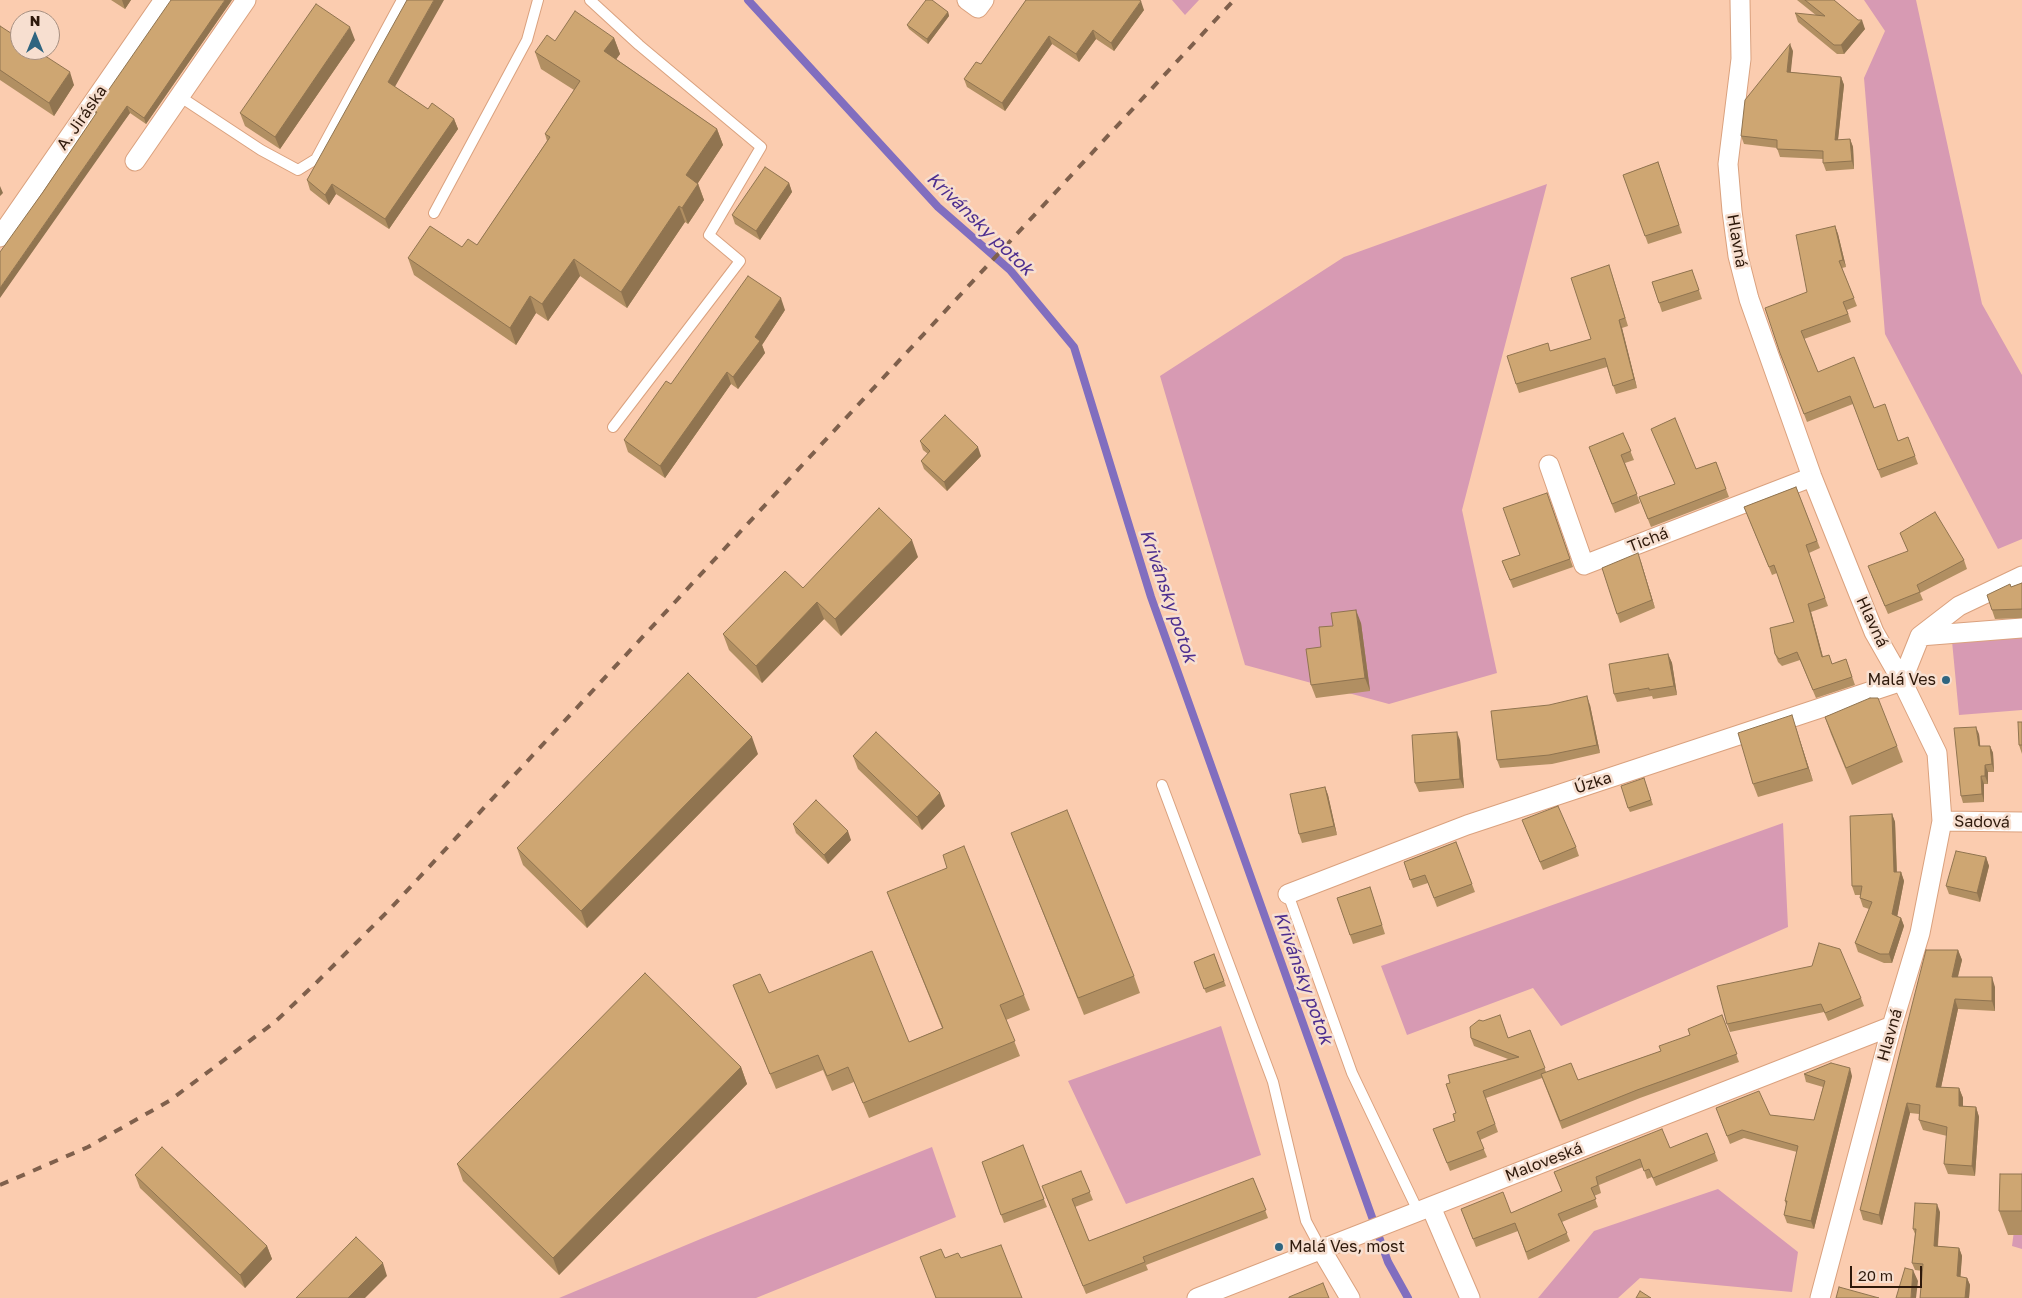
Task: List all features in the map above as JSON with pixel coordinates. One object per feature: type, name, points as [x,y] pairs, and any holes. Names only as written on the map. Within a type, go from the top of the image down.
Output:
[{"type":"street","name":"A. Jiráska","points":[[0,237],[164,0]]},
{"type":"street","points":[[134,161],[246,0]]},
{"type":"street","points":[[967,0],[978,8],[984,0]]},
{"type":"street","name":"Hlavná","points":[[1740,0],[1741,59],[1728,164],[1734,229],[1749,299],[1812,478],[1874,632],[1902,681],[1937,753],[1942,822],[1920,934],[1892,1026],[1820,1298]]},
{"type":"street","name":"Tichá","points":[[1549,465],[1584,565],[1812,478]]},
{"type":"street","points":[[1902,681],[1920,636],[1959,606],[2022,576]]},
{"type":"street","points":[[1920,636],[2022,628]]},
{"type":"street","name":"Úzka","points":[[1288,894],[1466,825],[1902,681]]},
{"type":"street","name":"Sadová","points":[[1942,822],[2022,822]]},
{"type":"street","name":"Maloveská","points":[[1197,1298],[1892,1026]]},
{"type":"street","points":[[1418,1212],[1470,1298]]},
{"type":"street","points":[[1327,1247],[1350,1298]]},
{"type":"lane","points":[[179,96],[261,150],[298,170],[316,159],[402,0]]},
{"type":"lane","points":[[434,213],[527,40],[538,0]]},
{"type":"lane","points":[[590,0],[639,45],[761,148],[709,235],[740,261],[613,427]]},
{"type":"lane","points":[[1162,785],[1273,1082],[1306,1221],[1327,1247]]},
{"type":"lane","points":[[1288,894],[1352,1073],[1418,1212]]},
{"type":"shaded area","points":[[1172,0],[1199,0],[1185,15]]},
{"type":"shaded area","points":[[1864,0],[1916,0],[1982,304],[2022,375],[2022,539],[1998,549],[1885,334],[1864,78],[1885,31]]},
{"type":"shaded area","points":[[1547,184],[1462,510],[1497,673],[1389,704],[1245,665],[1160,376],[1344,257]]},
{"type":"shaded area","points":[[2022,637],[2022,710],[1959,715],[1952,641]]},
{"type":"shaded area","points":[[1783,823],[1788,927],[1561,1026],[1533,988],[1407,1035],[1381,966]]},
{"type":"shaded area","points":[[1221,1026],[1261,1155],[1126,1204],[1068,1081]]},
{"type":"shaded area","points":[[932,1147],[956,1217],[756,1298],[559,1298],[703,1238]]},
{"type":"shaded area","points":[[2022,1170],[2022,1249],[2012,1246]]},
{"type":"shaded area","points":[[1718,1189],[1798,1252],[1792,1292],[1640,1278],[1618,1298],[1538,1298],[1594,1231]]},
{"type":"building","points":[[171,0],[225,0],[144,118],[127,106],[0,288],[0,252],[43,192],[97,112],[94,111]]},
{"type":"building","points":[[407,0],[434,0],[388,82],[428,109],[432,103],[454,119],[385,219],[332,184],[325,195],[307,180]]},
{"type":"building","points":[[926,0],[932,0],[948,12],[927,39],[907,25]]},
{"type":"building","points":[[1026,0],[1141,1],[1111,43],[1093,30],[1076,54],[1049,36],[1002,103],[964,79],[976,62],[981,64]]},
{"type":"building","points":[[1805,0],[1834,0],[1858,20],[1862,20],[1841,45],[1834,45],[1795,13],[1825,16]]},
{"type":"building","points":[[316,4],[350,27],[275,137],[240,113]]},
{"type":"building","points":[[575,11],[614,38],[604,51],[717,129],[686,175],[698,184],[682,208],[679,206],[621,292],[574,259],[542,304],[530,296],[510,328],[408,258],[430,226],[462,247],[468,239],[477,245],[550,137],[545,134],[580,81],[535,52],[547,35],[555,41]]},
{"type":"building","points":[[0,26],[10,32],[10,60],[51,60],[70,72],[49,103],[0,70]]},
{"type":"building","points":[[1790,44],[1787,72],[1841,77],[1835,140],[1850,139],[1852,161],[1823,163],[1823,151],[1777,149],[1777,140],[1741,136],[1745,100]]},
{"type":"building","points":[[1658,162],[1679,225],[1645,236],[1623,175]]},
{"type":"building","points":[[765,167],[789,183],[756,231],[732,215]]},
{"type":"building","points":[[1835,226],[1843,260],[1839,261],[1854,298],[1843,302],[1848,314],[1801,331],[1818,372],[1854,357],[1874,408],[1885,404],[1898,441],[1908,437],[1915,456],[1878,470],[1850,396],[1804,414],[1765,308],[1807,292],[1796,235]]},
{"type":"building","points":[[1609,265],[1625,318],[1619,320],[1634,379],[1613,386],[1605,358],[1516,384],[1507,356],[1548,343],[1550,351],[1591,339],[1571,278]]},
{"type":"building","points":[[1692,270],[1699,290],[1659,303],[1652,282]]},
{"type":"building","points":[[748,276],[781,298],[755,337],[760,341],[733,377],[727,372],[660,466],[624,440],[666,381],[671,384]]},
{"type":"building","points":[[945,415],[978,447],[944,482],[921,461],[930,451],[920,441]]},
{"type":"building","points":[[1675,418],[1696,469],[1716,462],[1726,489],[1648,519],[1639,497],[1675,484],[1651,429]]},
{"type":"building","points":[[1623,433],[1631,451],[1621,455],[1637,494],[1612,504],[1589,447]]},
{"type":"building","points":[[1796,487],[1817,541],[1806,545],[1825,598],[1808,604],[1822,657],[1829,655],[1832,664],[1846,659],[1852,677],[1813,690],[1797,652],[1779,659],[1775,654],[1770,628],[1794,622],[1774,565],[1769,567],[1744,507]]},
{"type":"building","points":[[1547,493],[1570,559],[1510,580],[1502,561],[1520,555],[1503,508]]},
{"type":"building","points":[[879,508],[912,540],[835,619],[817,602],[756,666],[723,634],[785,571],[803,588]]},
{"type":"building","points":[[1935,512],[1964,560],[1917,585],[1920,592],[1885,606],[1868,566],[1908,551],[1900,533]]},
{"type":"building","points":[[1638,553],[1652,600],[1617,614],[1602,568]]},
{"type":"building","points":[[2022,583],[2022,609],[1992,610],[1987,595],[2010,584],[2011,587]]},
{"type":"building","points":[[1356,610],[1365,678],[1311,685],[1306,649],[1321,647],[1319,627],[1333,626],[1331,613]]},
{"type":"building","points":[[1668,654],[1674,686],[1614,694],[1609,664]]},
{"type":"building","points":[[688,673],[752,737],[581,911],[517,848]]},
{"type":"building","points":[[1587,696],[1597,745],[1549,755],[1497,760],[1491,711],[1549,705]]},
{"type":"building","points":[[1870,698],[1878,698],[1897,746],[1846,768],[1825,717]]},
{"type":"building","points":[[1792,715],[1808,768],[1753,784],[1738,733]]},
{"type":"building","points":[[2018,722],[2022,722],[2022,745],[2019,745]]},
{"type":"building","points":[[1976,727],[1979,746],[1990,746],[1992,764],[1985,765],[1985,776],[1981,776],[1982,794],[1961,796],[1954,728]]},
{"type":"building","points":[[876,732],[940,793],[917,817],[853,756]]},
{"type":"building","points":[[1457,732],[1460,779],[1415,783],[1412,735]]},
{"type":"building","points":[[1644,778],[1651,800],[1628,808],[1621,786]]},
{"type":"building","points":[[1325,787],[1334,826],[1299,834],[1290,794]]},
{"type":"building","points":[[816,800],[848,831],[824,855],[793,824]]},
{"type":"building","points":[[1558,806],[1576,847],[1540,862],[1522,820]]},
{"type":"building","points":[[1067,810],[1134,976],[1078,998],[1011,833]]},
{"type":"building","points":[[1892,814],[1894,872],[1901,872],[1892,914],[1901,918],[1889,954],[1880,954],[1855,943],[1872,902],[1860,898],[1862,886],[1852,886],[1850,816]]},
{"type":"building","points":[[1456,842],[1472,884],[1434,898],[1425,875],[1410,880],[1404,862]]},
{"type":"building","points":[[964,846],[1024,995],[1000,1005],[1015,1041],[863,1103],[848,1067],[827,1076],[818,1055],[770,1074],[733,985],[760,974],[769,993],[872,951],[909,1042],[943,1028],[887,892],[947,868],[943,855]]},
{"type":"building","points":[[1956,851],[1986,857],[1977,893],[1946,886]]},
{"type":"building","points":[[1370,887],[1382,925],[1350,935],[1337,898]]},
{"type":"building","points":[[1819,943],[1840,949],[1861,998],[1825,1013],[1821,1004],[1727,1024],[1717,986],[1812,966]]},
{"type":"building","points":[[1926,950],[1958,950],[1952,977],[1992,977],[1992,1001],[1955,999],[1936,1087],[1959,1088],[1959,1106],[1976,1107],[1972,1166],[1944,1164],[1947,1127],[1919,1120],[1920,1105],[1907,1103],[1879,1215],[1860,1210]]},
{"type":"building","points":[[1214,954],[1224,981],[1204,989],[1194,962]]},
{"type":"building","points":[[645,973],[741,1067],[553,1258],[457,1164]]},
{"type":"building","points":[[1500,1015],[1508,1038],[1530,1030],[1545,1068],[1483,1091],[1495,1124],[1477,1132],[1484,1149],[1447,1163],[1433,1129],[1455,1121],[1453,1114],[1456,1113],[1446,1084],[1450,1083],[1448,1075],[1519,1057],[1471,1038],[1470,1027],[1479,1020],[1483,1021]]},
{"type":"building","points":[[1722,1015],[1737,1054],[1637,1090],[1560,1121],[1541,1074],[1571,1063],[1578,1080],[1661,1051],[1659,1046],[1690,1035],[1688,1029]]},
{"type":"building","points":[[1831,1063],[1850,1068],[1811,1221],[1784,1215],[1787,1201],[1785,1201],[1798,1146],[1742,1130],[1727,1136],[1716,1108],[1759,1091],[1770,1115],[1814,1120],[1825,1081],[1804,1074]]},
{"type":"building","points":[[1662,1129],[1670,1148],[1707,1133],[1715,1153],[1653,1178],[1649,1169],[1644,1171],[1640,1159],[1596,1177],[1598,1185],[1591,1188],[1596,1199],[1558,1214],[1567,1233],[1526,1252],[1515,1223],[1473,1239],[1461,1209],[1503,1192],[1511,1213],[1562,1191],[1554,1172]]},
{"type":"building","points":[[1023,1145],[1044,1199],[1001,1215],[982,1162]]},
{"type":"building","points":[[162,1147],[267,1246],[240,1275],[135,1175]]},
{"type":"building","points":[[1081,1171],[1090,1192],[1072,1199],[1089,1241],[1253,1178],[1266,1210],[1143,1257],[1145,1262],[1083,1286],[1042,1186]]},
{"type":"building","points":[[2000,1174],[2022,1174],[2022,1211],[1999,1211]]},
{"type":"building","points":[[1915,1203],[1937,1204],[1934,1246],[1959,1248],[1957,1276],[1967,1278],[1965,1298],[1920,1298],[1923,1264],[1912,1263],[1916,1229],[1913,1229]]},
{"type":"building","points":[[356,1237],[383,1263],[348,1298],[296,1298]]},
{"type":"building","points":[[1001,1245],[1022,1298],[936,1298],[920,1257],[941,1249],[945,1258],[958,1253],[961,1258]]},
{"type":"building","points":[[1905,1268],[1913,1270],[1911,1298],[1896,1298]]},
{"type":"building","points":[[1323,1283],[1329,1298],[1289,1298],[1289,1297]]},
{"type":"building","points":[[1839,1287],[1879,1298],[1836,1298]]},
{"type":"building","points":[[1640,1291],[1651,1298],[1636,1298]]},
{"type":"waterway","name":"Krivánsky potok","points":[[748,0],[938,207],[1010,270],[1074,347],[1151,597],[1388,1262],[1408,1298]]},
{"type":"railway","points":[[0,1185],[88,1147],[169,1101],[275,1022],[317,982],[390,909],[1234,0]]},
{"type":"place","name":"Malá Ves","points":[[1946,680]]},
{"type":"place","name":"Malá Ves, most","points":[[1279,1247]]}]
